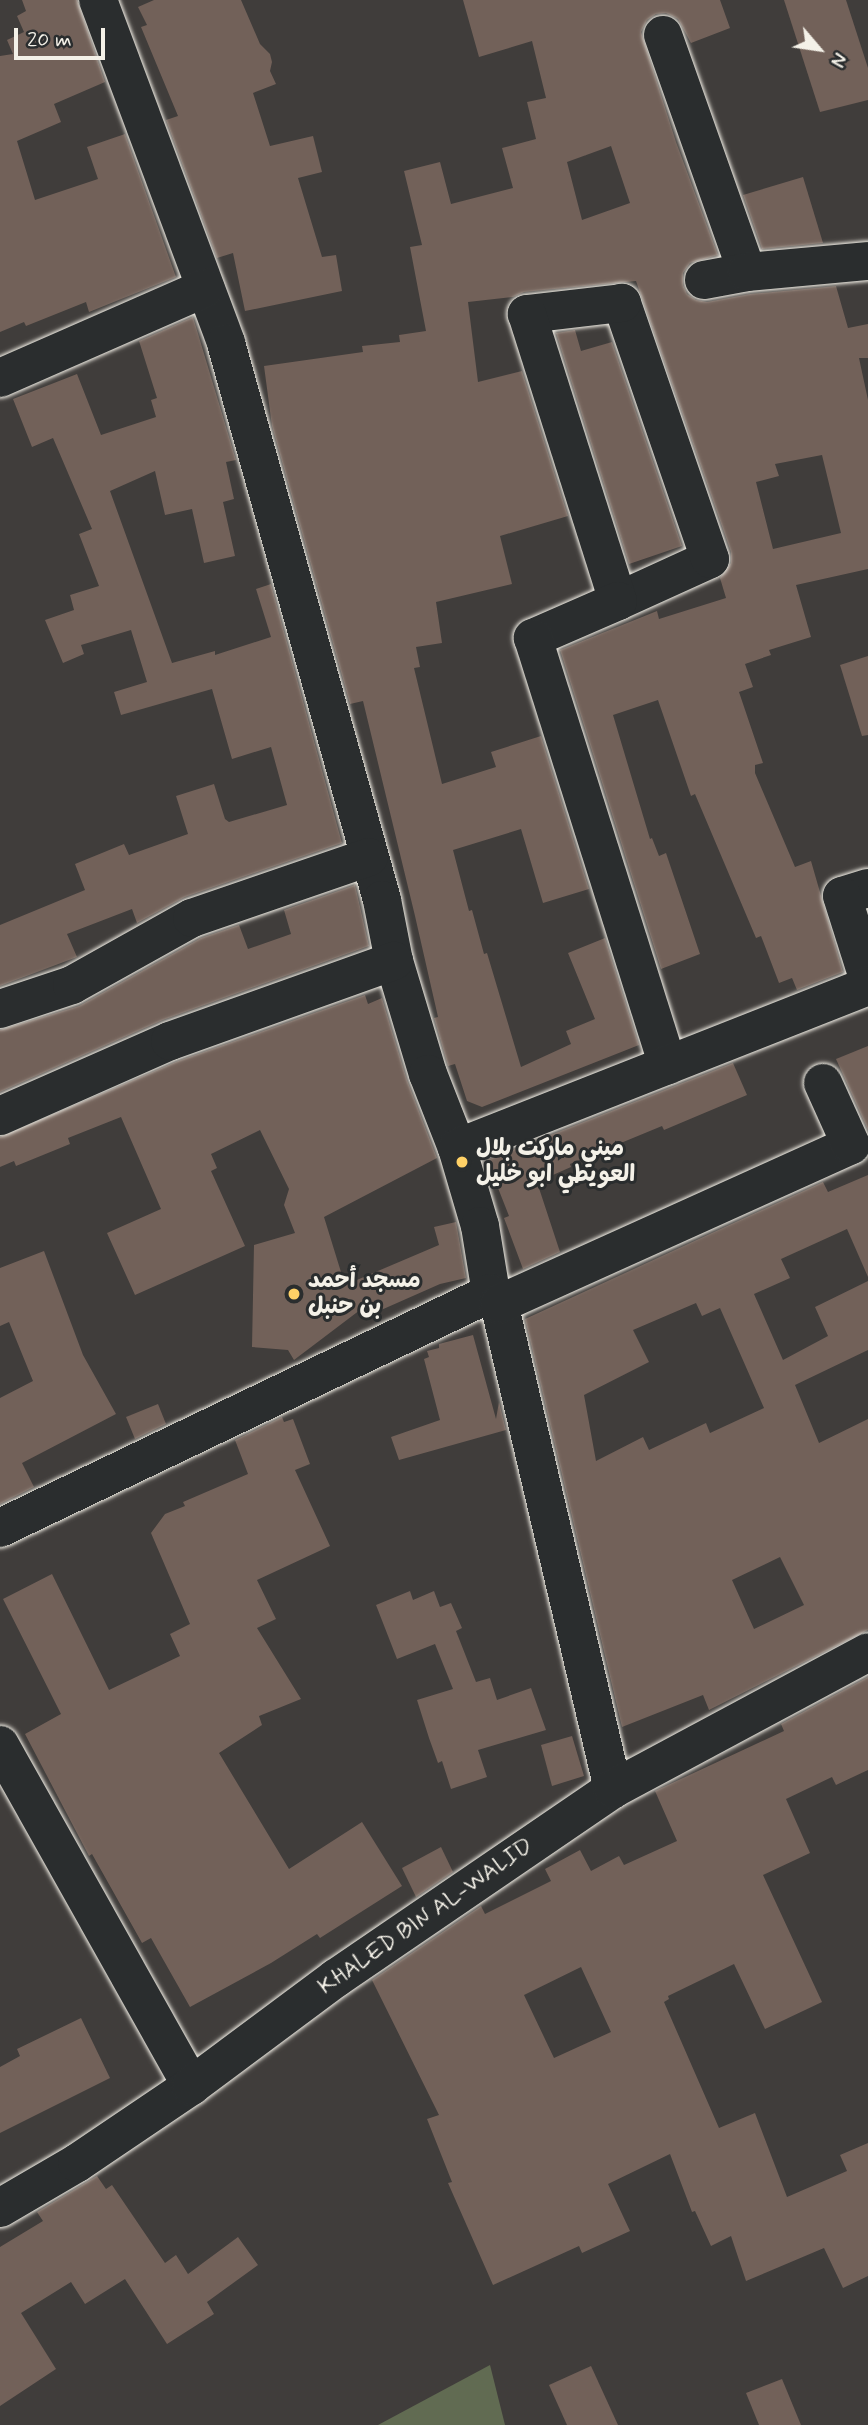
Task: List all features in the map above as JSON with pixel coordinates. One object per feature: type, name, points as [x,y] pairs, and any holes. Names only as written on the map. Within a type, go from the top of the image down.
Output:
[{"type":"street","points":[[98,0],[226,343],[369,857],[394,961],[428,1074],[457,1148],[480,1226],[613,1789]]},
{"type":"street","points":[[663,35],[747,271]]},
{"type":"street","points":[[704,280],[747,271],[868,261]]},
{"type":"street","points":[[0,378],[205,288]]},
{"type":"street","points":[[618,601],[527,314],[622,303],[710,559],[618,601],[533,638],[668,1065]]},
{"type":"street","points":[[0,1009],[72,985],[192,918],[369,857]]},
{"type":"street","points":[[868,888],[842,896],[868,978]]},
{"type":"street","points":[[0,1116],[170,1041],[394,961]]},
{"type":"street","points":[[457,1148],[868,986]]},
{"type":"street","points":[[0,1528],[495,1298],[851,1146],[823,1083]]},
{"type":"street","name":"KHALED BIN AL-WALID","points":[[0,2208],[77,2163],[191,2086],[336,1978],[613,1789],[868,1652]]},
{"type":"street","points":[[0,1745],[191,2086]]},
{"type":"green space","points":[[490,2365],[505,2425],[378,2425]]},
{"type":"building","points":[[22,0],[77,0],[105,82],[54,104],[61,122],[17,141],[35,200],[98,179],[87,147],[125,134],[176,277],[89,312],[86,302],[26,326],[24,322],[0,332],[0,56],[13,54],[7,40],[24,32],[17,16],[26,11]]},
{"type":"building","points":[[154,0],[241,0],[260,44],[270,54],[272,62],[270,71],[276,84],[253,93],[270,146],[313,136],[322,172],[298,178],[322,257],[336,255],[342,291],[245,311],[233,253],[217,258],[166,120],[178,116],[141,27],[147,25],[138,7]]},
{"type":"building","points":[[463,0],[720,0],[730,28],[691,43],[678,19],[666,13],[656,14],[647,20],[641,32],[676,142],[718,255],[690,263],[683,273],[683,285],[687,294],[696,300],[707,302],[750,294],[836,286],[848,328],[868,324],[868,358],[859,358],[868,400],[868,569],[796,585],[811,637],[769,650],[771,655],[745,664],[753,687],[739,692],[763,763],[755,765],[755,773],[795,867],[811,861],[843,972],[797,990],[792,978],[779,983],[761,936],[756,938],[695,794],[691,796],[658,700],[613,715],[650,839],[652,838],[659,856],[666,853],[700,954],[661,969],[560,650],[657,611],[659,619],[726,598],[720,578],[731,563],[731,552],[636,281],[524,292],[513,297],[468,302],[478,382],[522,371],[568,516],[500,536],[512,584],[436,602],[442,643],[416,647],[420,667],[414,668],[442,784],[496,767],[491,752],[541,736],[589,889],[543,903],[521,829],[453,850],[469,911],[472,910],[484,954],[487,953],[521,1067],[571,1044],[566,1031],[595,1019],[568,953],[605,938],[639,1045],[482,1107],[467,1101],[455,1064],[448,1066],[434,1018],[438,1017],[363,701],[350,704],[272,426],[264,366],[363,352],[362,346],[400,342],[399,335],[426,331],[410,247],[422,245],[404,171],[440,162],[451,204],[513,188],[502,148],[536,139],[527,102],[546,98],[532,41],[479,57]],"holes":[[[611,146],[630,203],[582,220],[567,162]],[[822,455],[841,533],[773,549],[756,482],[779,476],[775,464]]]},
{"type":"building","points":[[784,0],[846,0],[868,68],[868,100],[820,112]]},
{"type":"building","points":[[803,177],[823,243],[762,249],[743,195]]},
{"type":"building","points":[[193,317],[236,460],[226,462],[234,499],[223,502],[235,556],[204,563],[192,509],[165,515],[155,471],[110,491],[172,663],[215,651],[215,655],[271,637],[256,589],[271,584],[342,843],[185,897],[137,923],[132,909],[67,934],[77,957],[0,986],[0,925],[85,890],[75,864],[124,844],[129,855],[188,834],[176,796],[214,784],[225,819],[229,822],[287,805],[271,747],[232,759],[212,689],[121,715],[114,692],[147,682],[131,630],[81,645],[84,654],[63,663],[45,620],[74,610],[70,595],[99,586],[79,534],[92,529],[53,438],[32,447],[13,399],[77,374],[101,435],[156,417],[151,400],[157,398],[139,341]]},
{"type":"building","points":[[575,330],[581,351],[612,342],[682,546],[629,564],[556,333]]},
{"type":"building","points":[[868,656],[868,735],[862,736],[840,665]]},
{"type":"building","points":[[355,885],[369,946],[163,1020],[0,1092],[0,1030],[79,1006],[201,938],[239,925],[248,949],[291,934],[284,910]]},
{"type":"building","points":[[365,995],[368,1004],[382,998],[407,1080],[437,1158],[324,1217],[345,1285],[439,1245],[434,1227],[456,1222],[466,1278],[440,1284],[363,1318],[360,1310],[294,1360],[288,1350],[252,1347],[254,1245],[295,1233],[284,1205],[289,1189],[260,1130],[211,1154],[217,1168],[211,1171],[245,1246],[135,1295],[107,1233],[161,1209],[121,1117],[68,1138],[70,1144],[16,1166],[14,1161],[0,1167],[0,1137],[178,1061]]},
{"type":"building","points":[[868,1046],[868,1130],[836,1059]]},
{"type":"building","points":[[733,1063],[747,1095],[664,1130],[662,1126],[570,1164],[571,1167],[537,1182],[560,1252],[523,1269],[504,1218],[509,1216],[487,1160]]},
{"type":"building","points":[[868,1175],[868,1277],[847,1229],[781,1259],[790,1278],[754,1294],[783,1360],[828,1336],[815,1307],[868,1281],[868,1350],[795,1385],[819,1443],[868,1419],[868,1630],[709,1710],[703,1695],[622,1727],[525,1319],[823,1182],[828,1192]],"holes":[[[696,1303],[702,1316],[720,1308],[764,1408],[710,1433],[706,1423],[649,1450],[643,1437],[596,1461],[584,1395],[649,1362],[633,1330]],[[780,1557],[804,1605],[754,1629],[732,1580]]]},
{"type":"building","points":[[44,1251],[83,1355],[116,1414],[22,1463],[34,1487],[0,1504],[0,1398],[33,1381],[9,1322],[0,1326],[0,1268]]},
{"type":"building","points":[[473,1335],[496,1419],[499,1402],[506,1430],[399,1460],[391,1437],[440,1420],[424,1359],[429,1357],[427,1351],[439,1348],[439,1344]]},
{"type":"building","points":[[158,1404],[166,1424],[135,1439],[126,1417]]},
{"type":"building","points":[[282,1417],[284,1422],[293,1419],[310,1464],[295,1470],[330,1546],[257,1580],[276,1619],[257,1628],[301,1699],[259,1716],[262,1725],[219,1753],[289,1869],[362,1822],[402,1886],[320,1938],[317,1934],[271,1963],[190,2007],[151,1938],[142,1943],[92,1854],[89,1856],[25,1734],[61,1714],[3,1599],[52,1574],[109,1690],[180,1656],[170,1634],[190,1624],[151,1533],[165,1514],[185,1506],[183,1502],[248,1474],[235,1440]]},
{"type":"building","points":[[410,1591],[413,1600],[434,1591],[440,1607],[451,1603],[462,1628],[456,1631],[476,1682],[490,1678],[497,1700],[531,1688],[546,1730],[478,1750],[487,1777],[451,1789],[442,1761],[438,1763],[417,1700],[453,1689],[435,1644],[397,1659],[376,1605]]},
{"type":"building","points":[[868,1677],[868,1770],[836,1785],[832,1777],[786,1799],[810,1853],[763,1875],[822,2002],[765,2029],[734,1964],[668,1996],[669,1999],[664,2002],[719,2128],[755,2113],[787,2197],[847,2171],[840,2155],[868,2143],[868,2276],[843,2288],[824,2248],[746,2281],[731,2236],[711,2246],[695,2211],[692,2212],[670,2154],[608,2184],[630,2231],[582,2253],[579,2246],[493,2285],[448,2183],[452,2182],[427,2119],[439,2115],[372,1980],[481,1906],[485,1914],[551,1881],[545,1869],[580,1850],[591,1871],[619,1856],[624,1865],[677,1841],[655,1791],[784,1731],[781,1724]],"holes":[[[581,1967],[611,2032],[554,2058],[524,1995]]]},
{"type":"building","points":[[572,1736],[584,1776],[552,1786],[541,1745]]},
{"type":"building","points":[[441,1847],[453,1872],[416,1897],[402,1868]]},
{"type":"building","points":[[81,2018],[110,2078],[0,2133],[0,2067],[20,2056],[17,2049]]},
{"type":"building","points":[[97,2176],[106,2189],[112,2185],[165,2263],[176,2255],[188,2274],[238,2237],[258,2265],[207,2302],[214,2314],[167,2344],[125,2279],[85,2304],[71,2282],[21,2313],[56,2369],[0,2406],[0,2247],[43,2221],[37,2212]]},
{"type":"building","points":[[591,2366],[618,2425],[567,2425],[549,2385]]},
{"type":"building","points":[[782,2379],[801,2425],[759,2425],[746,2393]]},
{"type":"place","name":"ميني ماركت بلال العويطي ابو خليل","points":[[462,1162]]},
{"type":"place","name":"مسجد أحمد بن حنبل","points":[[294,1294]]}]
